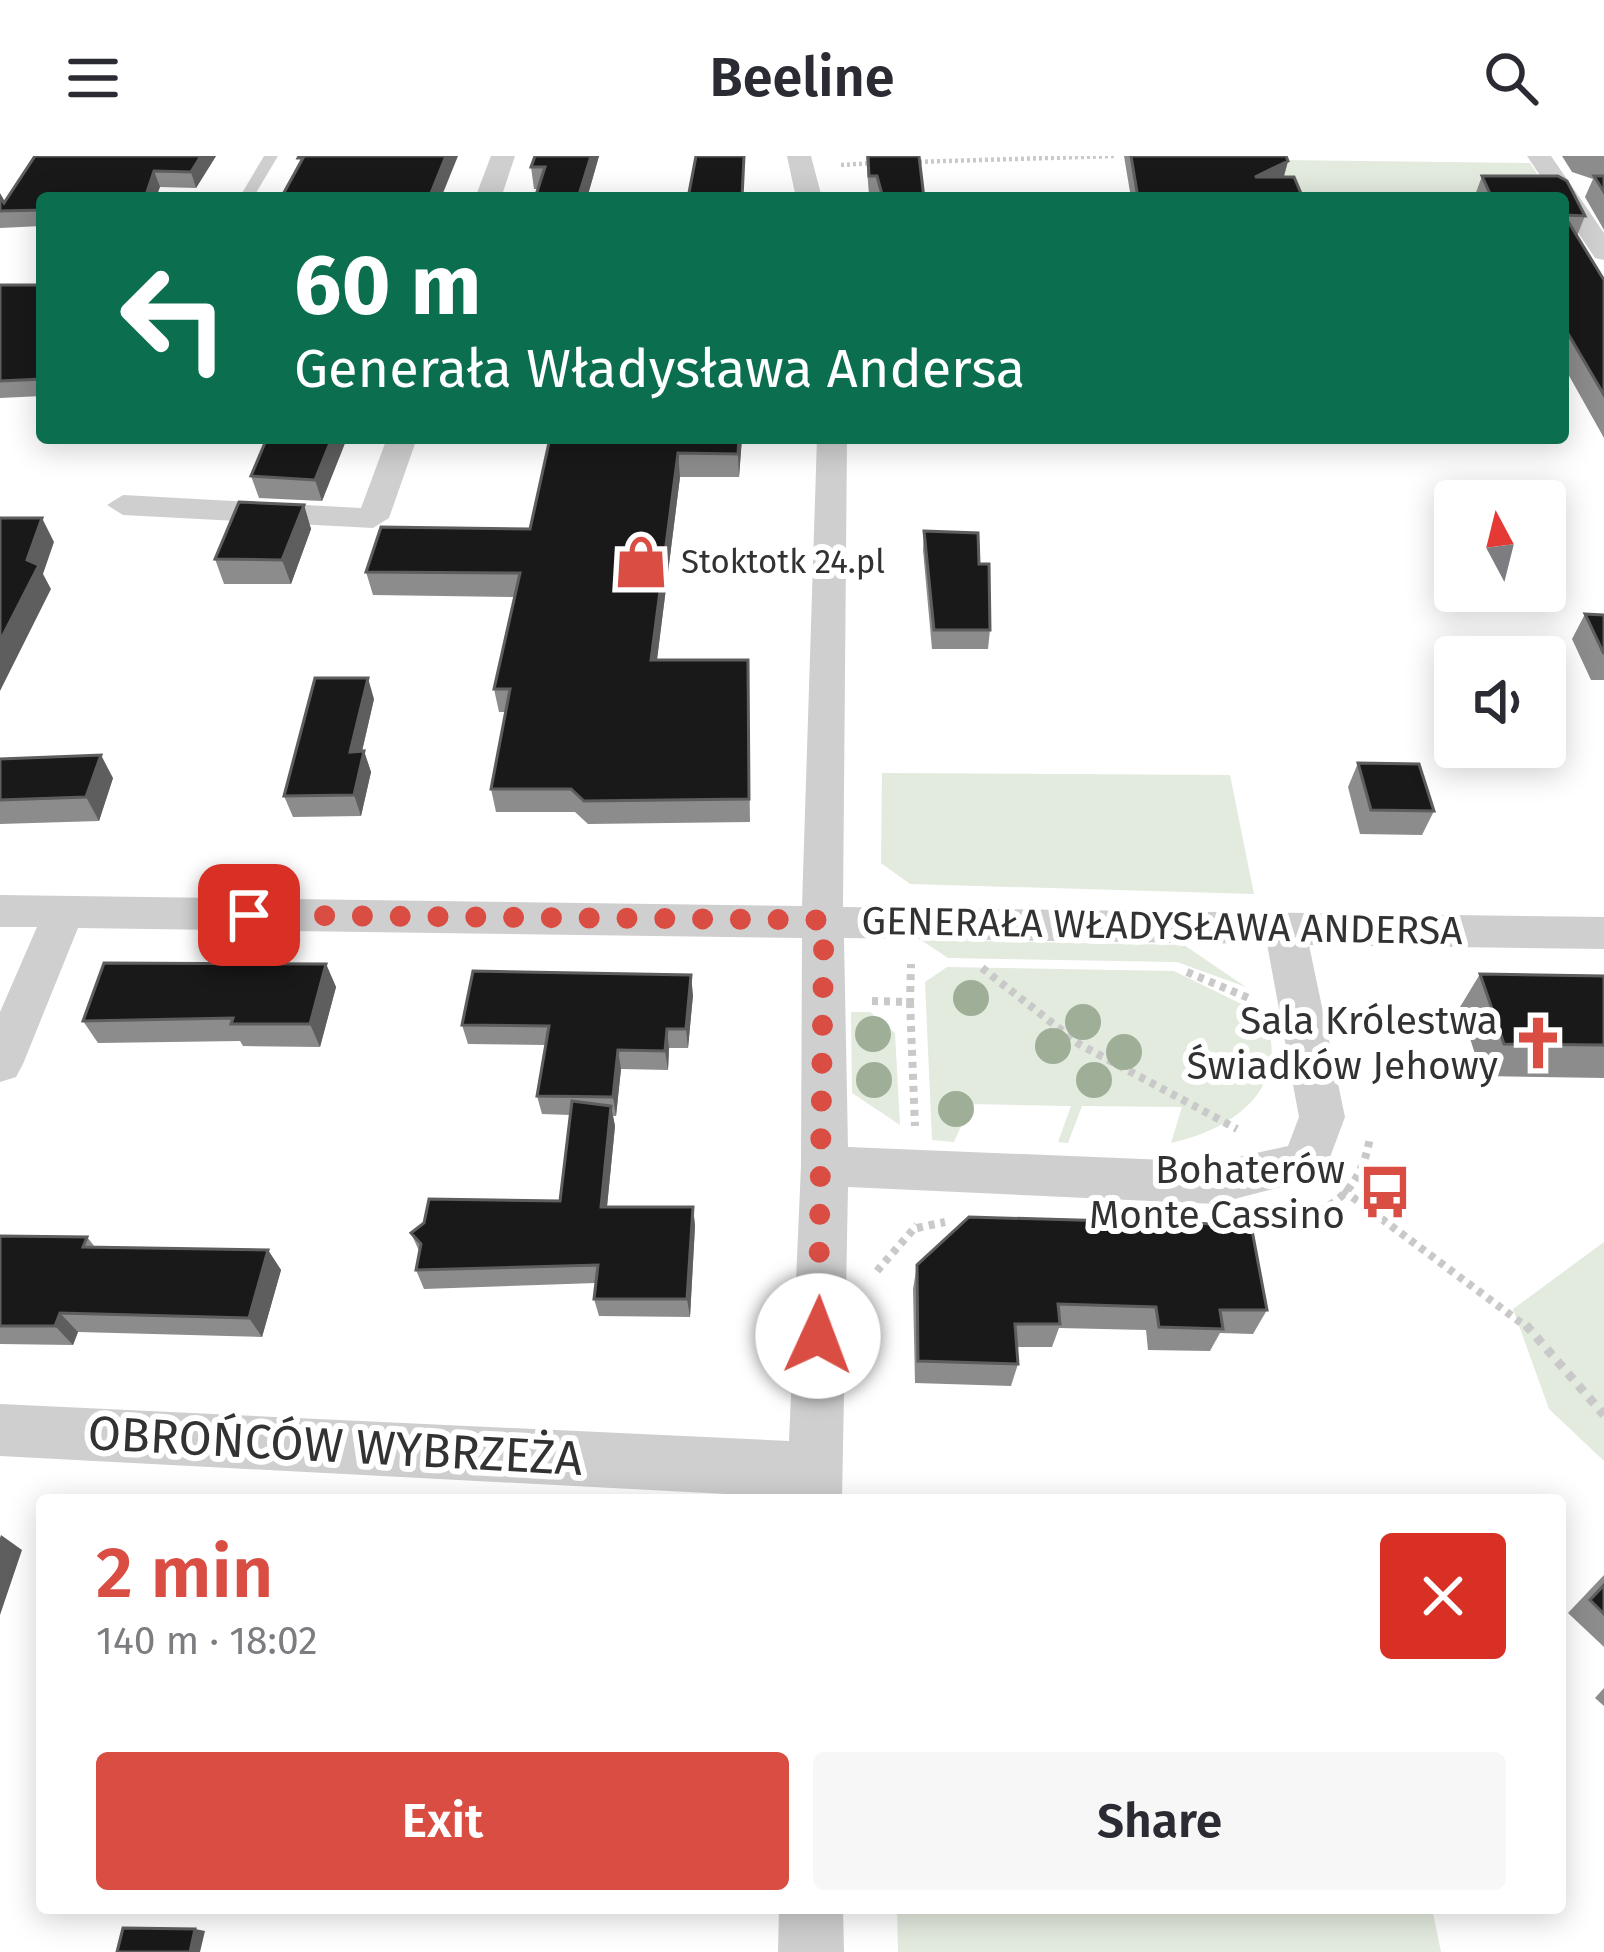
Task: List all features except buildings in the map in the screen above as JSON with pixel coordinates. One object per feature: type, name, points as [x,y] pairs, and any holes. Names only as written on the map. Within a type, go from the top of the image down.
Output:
[{"type":"street","points":[[490,192],[503,156]]},
{"type":"street","points":[[799,156],[808,192]]},
{"type":"street","points":[[1539,156],[1563,192]]},
{"type":"street","points":[[1569,200],[1604,252]]},
{"type":"street","points":[[123,505],[373,518],[400,444]]},
{"type":"street","points":[[814,1485],[825,1166],[832,444]]},
{"type":"street","name":"GENERAŁA WŁADYSŁAWA ANDERSA","points":[[0,911],[1604,933]]},
{"type":"street","points":[[0,1064],[64,912]]},
{"type":"street","points":[[825,1166],[1215,1183],[1306,1162],[1322,1117],[1285,929]]},
{"type":"street","name":"OBROŃCÓW WYBRZEŻA","points":[[0,1430],[814,1485]]},
{"type":"street","points":[[811,1914],[811,1952]]},
{"type":"lane","points":[[250,192],[272,156]]},
{"type":"path","points":[[903,162],[1114,156]]},
{"type":"path","points":[[830,168],[879,163]]},
{"type":"path","points":[[911,961],[932,961]]},
{"type":"path","points":[[996,963],[974,962],[1078,1044],[1224,1122]]},
{"type":"path","points":[[1175,968],[1253,1000],[1299,1001]]},
{"type":"path","points":[[875,1280],[880,1262],[917,1228],[910,1001]]},
{"type":"path","points":[[1348,1194],[1525,1324],[1604,1415]]},
{"type":"shaded area","points":[[1280,160],[1530,163],[1549,192],[1299,192],[1275,182]]},
{"type":"shaded area","points":[[882,773],[1230,775],[1254,894],[910,884],[881,863]]},
{"type":"shaded area","points":[[921,940],[1184,945],[1246,987],[1177,962],[948,958]]},
{"type":"shaded area","points":[[947,967],[1174,971],[1264,1015],[1271,1063],[1252,1101],[1236,1115],[1171,1143],[1182,1107],[1082,1106],[1068,1143],[1058,1142],[1071,1106],[971,1104],[954,1142],[932,1140],[925,982]]},
{"type":"shaded area","points":[[851,1012],[870,1012],[895,1033],[900,1125],[852,1093]]},
{"type":"shaded area","points":[[1604,1242],[1604,1461],[1549,1409],[1513,1309]]},
{"type":"shaded area","points":[[897,1914],[1433,1914],[1441,1952],[898,1952]]},
{"type":"place","name":"Stoktotk 24.pl","points":[[641,562]]},
{"type":"place","name":"Sala Królestwa Świadków Jehowy","points":[[1538,1043]]},
{"type":"place","name":"Bohaterów Monte Cassino","points":[[1385,1192]]},
{"type":"route","points":[[249,915],[824,920],[825,1166],[818,1336]]}]
